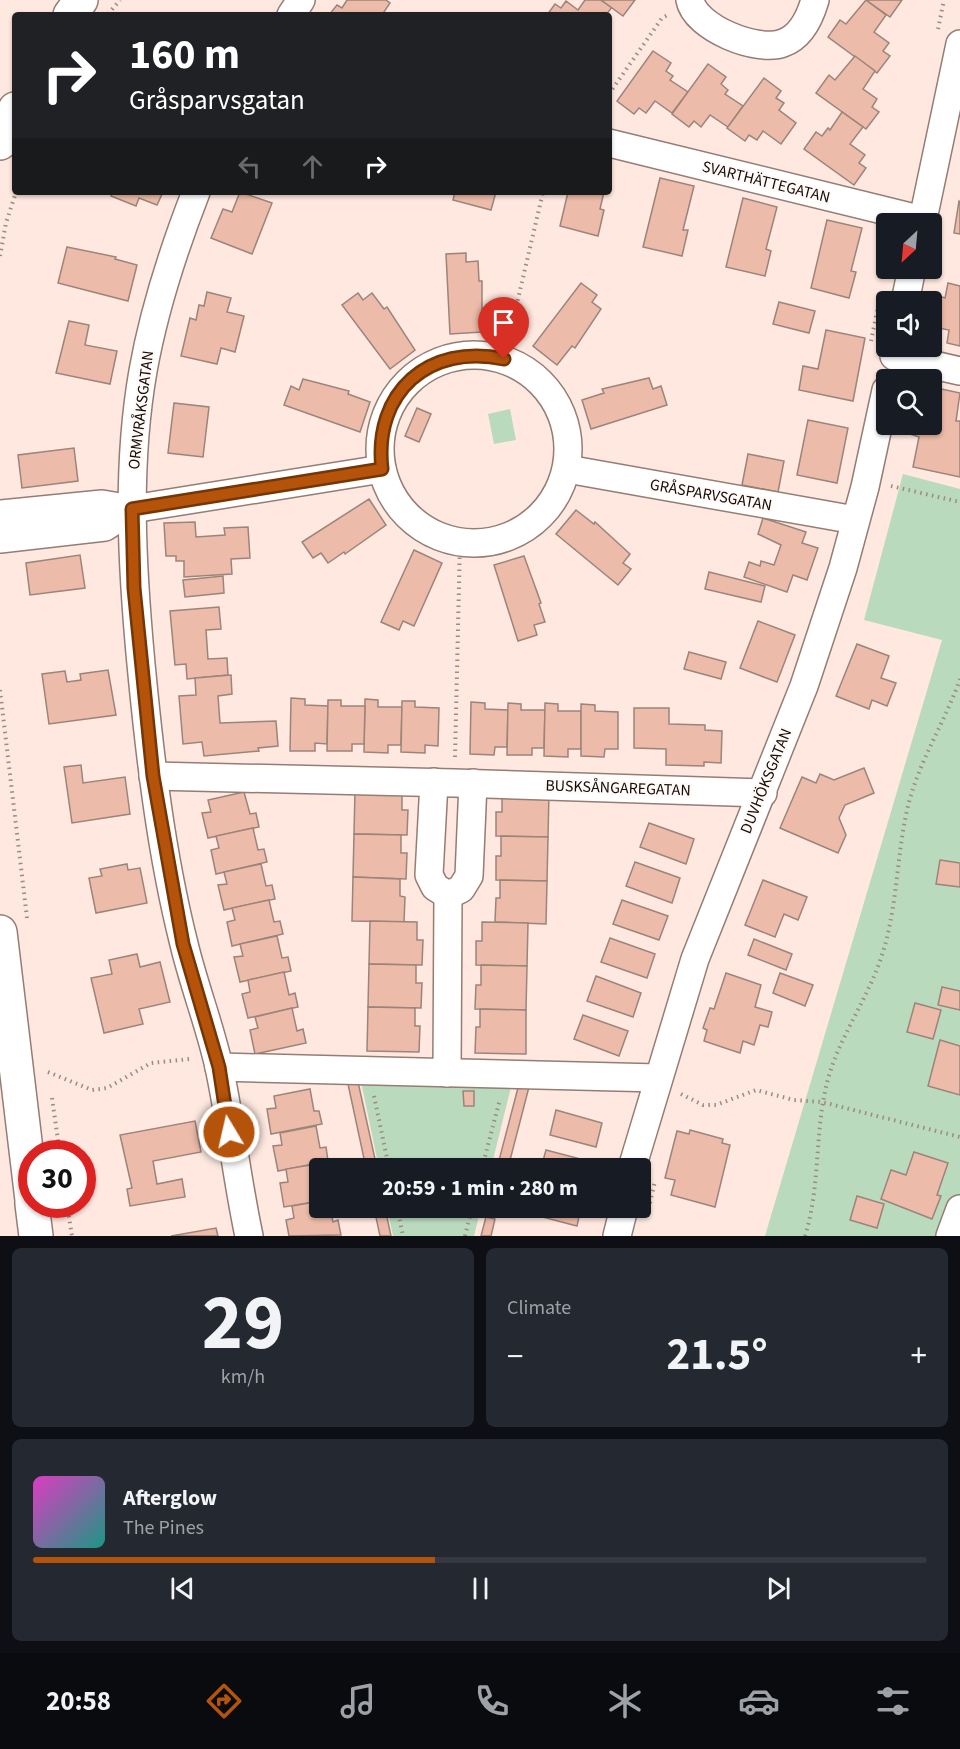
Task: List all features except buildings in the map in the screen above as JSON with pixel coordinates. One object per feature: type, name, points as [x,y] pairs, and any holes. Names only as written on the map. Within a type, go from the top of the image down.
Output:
[{"type":"street","points":[[690,1],[694,12],[706,24],[727,35],[773,46],[786,43],[800,32],[815,0]]},
{"type":"street","points":[[924,213],[960,44]]},
{"type":"street","points":[[0,143],[12,116]]},
{"type":"street","name":"SVARTHÄTTEGATAN","points":[[612,144],[886,213]]},
{"type":"street","name":"ORMVRÅKSGATAN","points":[[195,195],[170,259],[153,321],[135,433],[132,509],[134,588],[153,776],[183,944],[219,1067],[249,1236]]},
{"type":"street","points":[[484,355],[504,359],[538,379],[551,393],[561,411],[567,429],[567,469],[552,501],[528,526],[507,537],[484,543],[460,542],[430,532],[410,518],[394,499],[382,469],[380,449],[382,429],[393,402],[411,379],[427,367],[445,359],[484,355]]},
{"type":"street","points":[[887,358],[960,371]]},
{"type":"street","name":"DUVHÖKSGATAN","points":[[635,1158],[695,959],[732,861],[763,793],[804,686],[843,568],[876,432]]},
{"type":"street","points":[[0,514],[102,504],[132,509],[382,469]]},
{"type":"street","name":"GRÅSPARVSGATAN","points":[[567,469],[855,520]]},
{"type":"street","points":[[0,539],[105,527],[132,509]]},
{"type":"street","name":"BUSKSÅNGAREGATAN","points":[[153,776],[763,793]]},
{"type":"street","points":[[448,895],[461,889],[469,876],[454,783]]},
{"type":"street","points":[[448,895],[435,888],[429,875],[454,783]]},
{"type":"street","points":[[447,1073],[448,895]]},
{"type":"street","points":[[0,932],[25,1140]]},
{"type":"street","points":[[219,1067],[658,1078]]},
{"type":"street","points":[[950,1236],[960,1209]]},
{"type":"street","points":[[34,1218],[36,1236]]},
{"type":"street","points":[[617,1236],[622,1218]]},
{"type":"path","points":[[110,12],[120,0]]},
{"type":"path","points":[[612,90],[662,18],[690,1]]},
{"type":"path","points":[[0,256],[6,223],[15,195]]},
{"type":"path","points":[[504,359],[542,195]]},
{"type":"path","points":[[888,485],[960,502]]},
{"type":"path","points":[[454,783],[460,542]]},
{"type":"path","points":[[805,1236],[813,1204],[822,1102],[839,1049],[880,960],[896,903],[909,804],[921,766],[960,679]]},
{"type":"path","points":[[48,1072],[92,1090],[107,1088],[151,1063],[194,1059]]},
{"type":"path","points":[[369,1071],[387,1158]]},
{"type":"path","points":[[485,1158],[506,1075]]},
{"type":"path","points":[[658,1078],[676,1092],[703,1105],[716,1105],[756,1090],[794,1100],[822,1102],[960,1137]]},
{"type":"path","points":[[69,1218],[72,1236]]},
{"type":"path","points":[[399,1218],[403,1236]]},
{"type":"path","points":[[465,1236],[470,1218]]},
{"type":"green space","points":[[510,409],[516,440],[494,444],[488,414]]},
{"type":"green space","points":[[903,474],[960,489],[960,1236],[765,1236],[942,640],[864,620]]},
{"type":"green space","points":[[360,1077],[511,1087],[493,1158],[377,1158]]},
{"type":"green space","points":[[389,1218],[478,1218],[474,1236],[393,1236]]},
{"type":"route","points":[[229,1132],[219,1067],[183,944],[153,776],[134,588],[132,509],[382,469],[380,449],[382,429],[388,411],[398,393],[411,379],[427,367],[445,359],[464,355],[484,355],[504,359]]}]
